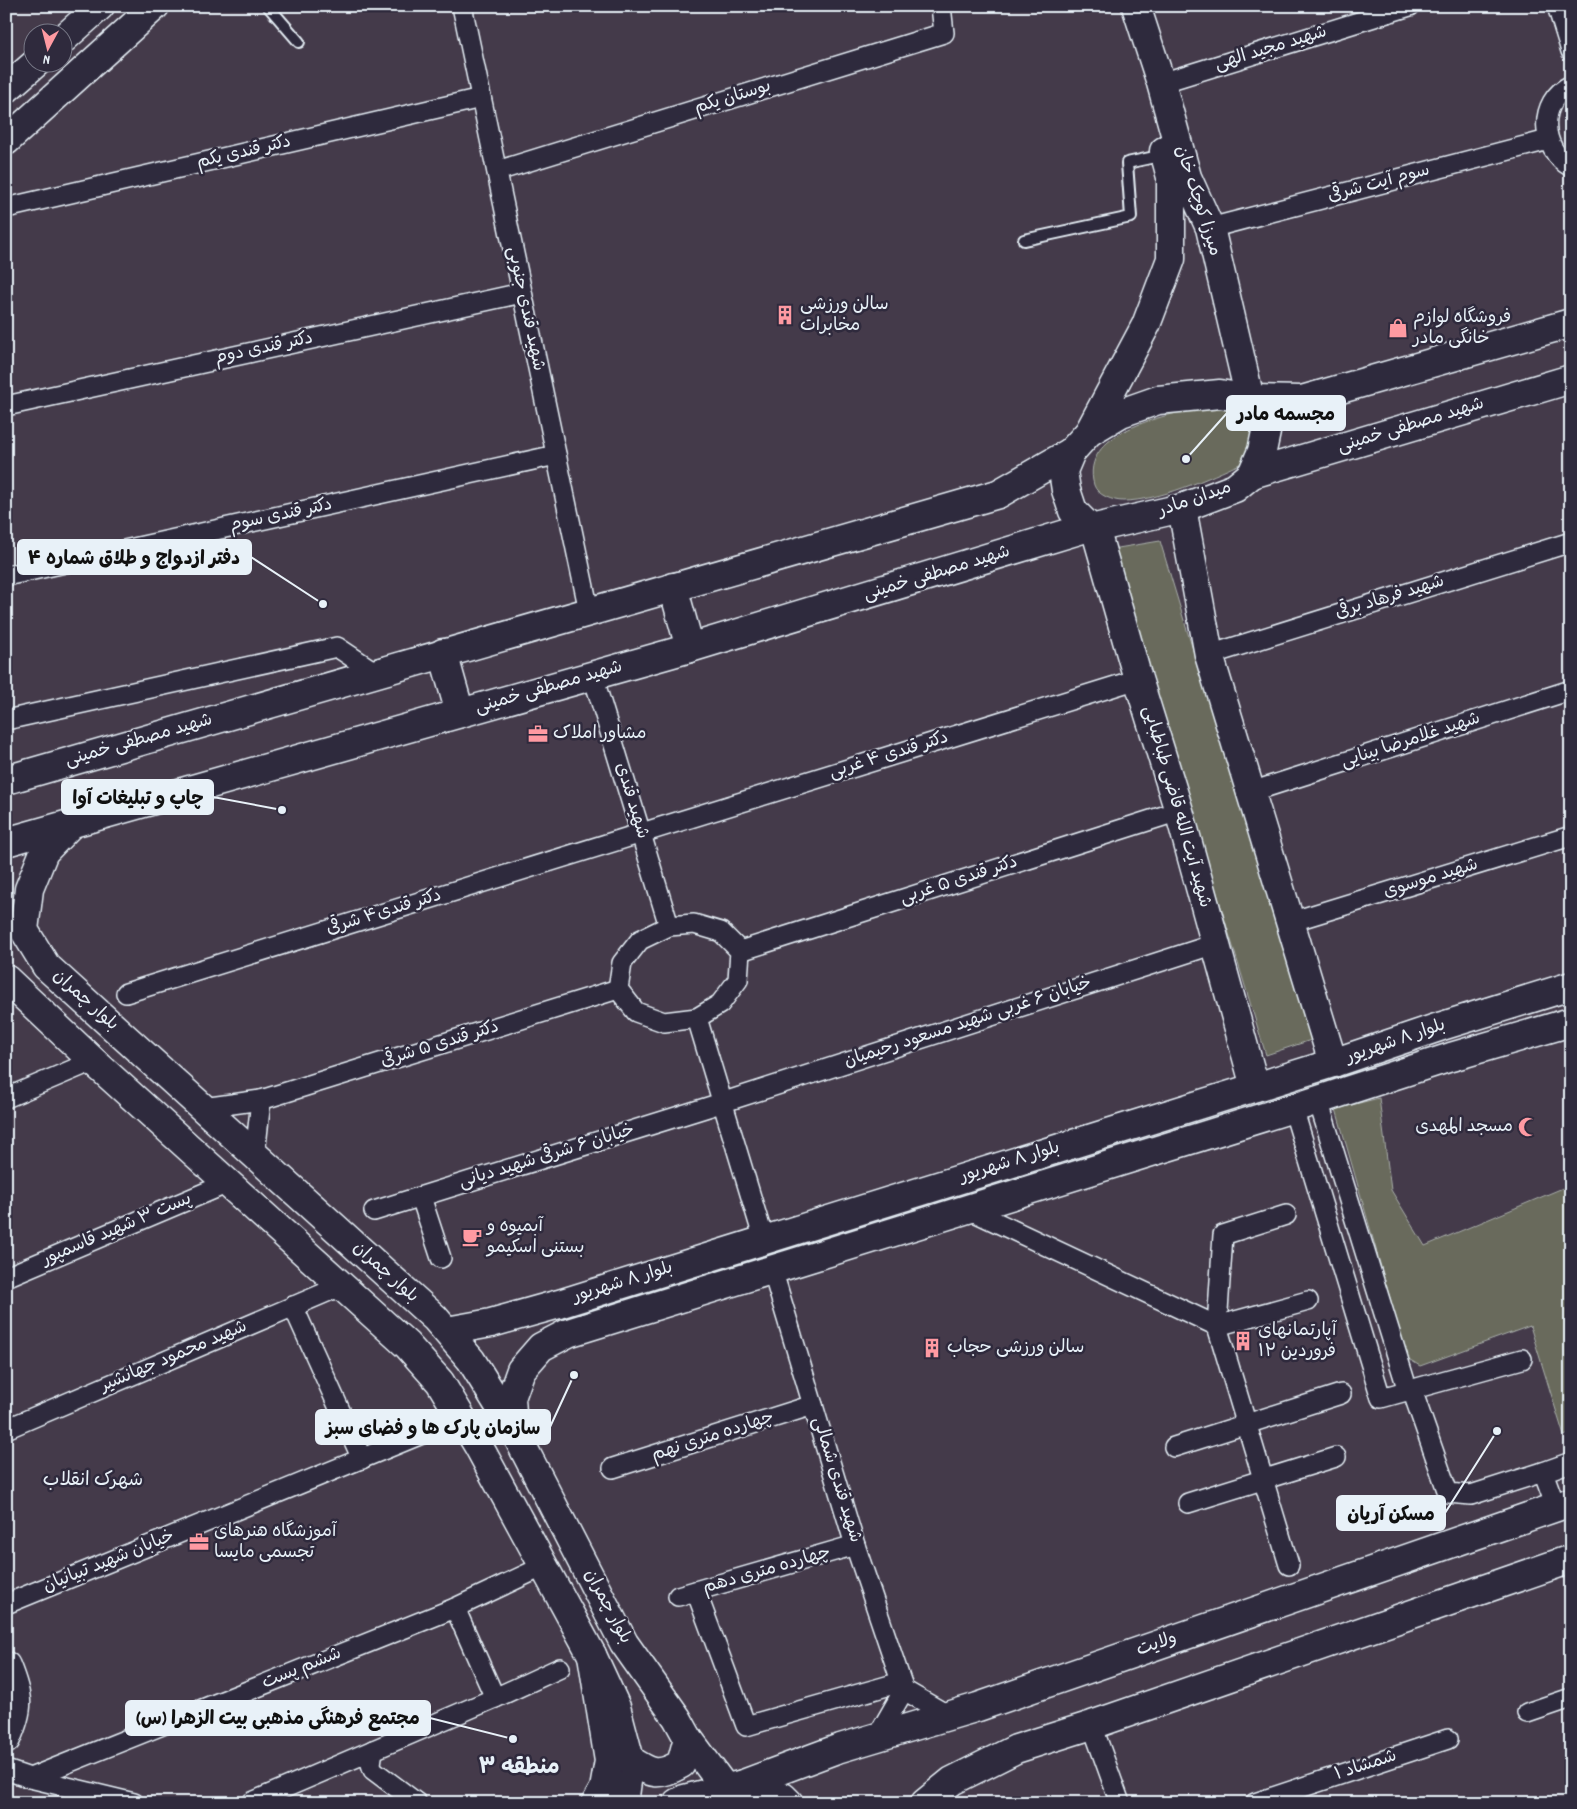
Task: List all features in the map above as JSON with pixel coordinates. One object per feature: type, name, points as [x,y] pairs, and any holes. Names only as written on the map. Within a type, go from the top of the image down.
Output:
[{"type":"main road","points":[[72,31],[100,6]]},
{"type":"main road","points":[[6,141],[155,6]]},
{"type":"main road","name":"میرزا کوچک خان","points":[[1080,442],[1146,325],[1171,259],[1168,166],[1118,6]]},
{"type":"main road","name":"میرزا کوچک خان","points":[[1136,6],[1161,83],[1187,177],[1210,228],[1250,399]]},
{"type":"main road","points":[[6,89],[26,72]]},
{"type":"main road","points":[[1092,527],[1073,511],[1066,490],[1063,471],[1080,442],[1121,413],[1158,400],[1220,394],[1250,399],[1302,400],[1571,323]]},
{"type":"main road","name":"شهید مصطفی خمینی","points":[[1252,474],[1571,379]]},
{"type":"main road","name":"میدان مادر","points":[[1092,527],[1182,508],[1235,488],[1252,474],[1262,451],[1266,432],[1262,414],[1250,399]]},
{"type":"main road","name":"شهید مصطفی خمینی","points":[[6,780],[998,494],[1080,442]]},
{"type":"main road","points":[[1182,508],[1209,655],[1331,1054]]},
{"type":"main road","name":"شهید مصطفی خمینی","points":[[6,842],[690,648],[1092,527]]},
{"type":"main road","name":"شهید آیت الله قاضی طباطبایی","points":[[1092,527],[1179,811],[1252,1077]]},
{"type":"main road","points":[[673,587],[690,648]]},
{"type":"main road","points":[[443,653],[460,714]]},
{"type":"main road","name":"بلوار چمران","points":[[72,823],[44,852],[15,927],[46,966],[434,1318],[471,1360],[513,1428],[624,1642],[677,1718],[688,1738],[734,1786]]},
{"type":"main road","name":"بلوار چمران","points":[[6,979],[93,1061],[407,1345],[440,1382],[544,1566],[592,1655],[616,1707],[630,1760],[624,1803]]},
{"type":"main road","name":"بلوار ۸ شهریور","points":[[447,1332],[491,1323],[1066,1146],[1252,1077],[1331,1054],[1442,1026],[1571,986]]},
{"type":"main road","name":"بلوار ۸ شهریور","points":[[513,1428],[511,1398],[521,1370],[541,1347],[568,1333],[1306,1104],[1451,1057],[1571,1022]]},
{"type":"main road","points":[[1442,1026],[1451,1057]]},
{"type":"main road","points":[[1066,1146],[1076,1175]]},
{"type":"main road","points":[[665,1270],[674,1300]]},
{"type":"main road","name":"ولایت","points":[[677,1803],[684,1799],[734,1786],[837,1749],[988,1704],[1563,1505]]},
{"type":"main road","points":[[925,1803],[952,1781],[1016,1750],[1571,1558]]},
{"type":"main road","points":[[592,1655],[609,1762],[604,1788],[596,1803]]},
{"type":"main road","points":[[6,1666],[16,1690],[16,1718],[6,1739]]},
{"type":"main road","points":[[630,1760],[647,1771],[666,1772],[681,1764],[688,1738]]},
{"type":"main road","points":[[734,1786],[783,1797],[789,1803]]},
{"type":"street","name":"شهید قندی جنوبی","points":[[462,6],[589,611]]},
{"type":"street","name":"بوستان یکم","points":[[497,171],[944,33],[941,6]]},
{"type":"street","name":"شهید مجید الهی","points":[[1161,83],[1410,6]]},
{"type":"street","points":[[1557,6],[1571,51]]},
{"type":"street","points":[[1571,85],[1556,97],[1549,110],[1546,125],[1548,140],[1554,153],[1571,167]]},
{"type":"street","name":"دکتر قندی یکم","points":[[6,208],[481,98]]},
{"type":"street","name":"سوم آیت شرقی","points":[[1210,228],[1548,140]]},
{"type":"street","name":"دکتر قندی دوم","points":[[6,406],[522,293]]},
{"type":"street","name":"دکتر قندی سوم","points":[[6,576],[556,455]]},
{"type":"street","name":"شهید فرهاد برقی","points":[[1209,655],[1571,542]]},
{"type":"street","points":[[6,720],[337,647],[376,673]]},
{"type":"street","name":"شهید قندی","points":[[593,676],[669,926]]},
{"type":"street","name":"دکتر قندی ۴ غربی","points":[[641,833],[1138,679]]},
{"type":"street","name":"شهید غلامرضا بینایی","points":[[1251,792],[1571,690]]},
{"type":"street","name":"دکتر قندی ۵ غربی","points":[[740,951],[1179,811]]},
{"type":"street","name":"دکتر قندی۴ شرقی","points":[[126,993],[641,833]]},
{"type":"street","name":"شهید موسوی","points":[[1290,922],[1571,836]]},
{"type":"street","points":[[694,924],[721,932],[740,951],[738,980],[720,1004],[697,1018],[664,1022],[636,1012],[618,989],[622,963],[640,940],[669,926],[694,924]]},
{"type":"street","name":"خیابان ۶ غربی شهید مسعود رحیمیان","points":[[721,1103],[1215,944]]},
{"type":"street","name":"دکتر قندی ۵ شرقی","points":[[203,1108],[261,1100],[618,989]]},
{"type":"street","points":[[697,1018],[721,1103],[764,1240]]},
{"type":"street","points":[[6,1098],[93,1061]]},
{"type":"street","points":[[255,1155],[261,1100]]},
{"type":"street","name":"خیابان ۶ شرقی شهید دیانی","points":[[374,1211],[721,1103]]},
{"type":"street","points":[[1306,1104],[1448,1493],[1471,1495],[1571,1462]]},
{"type":"street","points":[[1306,1104],[1380,1398],[1522,1359]]},
{"type":"street","name":"پست ۳ شهید قاسمپور","points":[[6,1277],[228,1183]]},
{"type":"street","points":[[420,1197],[441,1258]]},
{"type":"street","points":[[968,1209],[1217,1326],[1308,1301]]},
{"type":"street","points":[[1286,1215],[1224,1235],[1217,1326],[1289,1566]]},
{"type":"street","name":"شهید قندی شمالی","points":[[772,1270],[855,1546],[902,1686]]},
{"type":"street","name":"شهید محمود جهانشیر","points":[[6,1429],[341,1286]]},
{"type":"street","points":[[293,1306],[362,1458]]},
{"type":"street","points":[[1174,1447],[1341,1394]]},
{"type":"street","name":"چهارده متری نهم","points":[[613,1468],[813,1405]]},
{"type":"street","name":"خیابان شهید تبیانیان","points":[[6,1604],[461,1418]]},
{"type":"street","points":[[1188,1503],[1336,1457]]},
{"type":"street","points":[[1543,1472],[1563,1505]]},
{"type":"street","name":"چهارده متری دهم","points":[[855,1546],[687,1593],[746,1726],[902,1686]]},
{"type":"street","name":"ششم پست","points":[[30,1778],[455,1608],[544,1566]]},
{"type":"street","points":[[455,1608],[494,1698]]},
{"type":"street","points":[[252,1802],[560,1668]]},
{"type":"street","points":[[878,1737],[902,1686],[949,1716]]},
{"type":"street","points":[[1527,1713],[1571,1698]]},
{"type":"street","points":[[1092,1725],[1120,1803]]},
{"type":"street","name":"شمشاد ۱","points":[[1256,1803],[1448,1739]]},
{"type":"street","points":[[373,1750],[373,1770],[417,1803]]},
{"type":"street","points":[[6,1770],[30,1778],[134,1803]]},
{"type":"lane","points":[[268,6],[298,42]]},
{"type":"lane","points":[[1024,240],[1131,217],[1127,163],[1168,166]]},
{"type":"green space","points":[[1201,408],[1232,411],[1243,415],[1249,421],[1255,437],[1242,463],[1184,488],[1152,497],[1123,501],[1106,497],[1098,492],[1094,485],[1093,467],[1099,452],[1112,439],[1128,429],[1147,421]]},
{"type":"green space","points":[[1160,541],[1311,1040],[1266,1055],[1112,549]]},
{"type":"green space","points":[[1379,1098],[1391,1190],[1425,1246],[1570,1185],[1571,1433],[1564,1436],[1530,1326],[1420,1366],[1407,1358],[1336,1109]]},
{"type":"place","name":"سالن ورزشی مخابرات","points":[[785,315]]},
{"type":"place","name":"فروشگاه لوازم خانگی مادر","points":[[1398,328]]},
{"type":"place","name":"مجسمه مادر","points":[[1186,459]]},
{"type":"place","name":"دفتر ازدواج و طلاق شماره ۴","points":[[323,604]]},
{"type":"place","name":"مشاور املاک","points":[[538,734]]},
{"type":"place","name":"چاپ و تبلیغات آوا","points":[[282,810]]},
{"type":"place","name":"مسجد المهدی","points":[[1528,1127]]},
{"type":"place","name":"آبمیوه و بستنی اسکیمو","points":[[472,1237]]},
{"type":"place","name":"آپارتمانهای ۱۲ فروردین","points":[[1243,1341]]},
{"type":"place","name":"سالن ورزشی حجاب","points":[[932,1348]]},
{"type":"place","name":"سازمان پارک ها و فضای سبز","points":[[574,1375]]},
{"type":"place","name":"مسکن آریان","points":[[1497,1431]]},
{"type":"place","name":"آموزشگاه هنرهای تجسمی مایسا","points":[[199,1542]]},
{"type":"place","name":"مجتمع فرهنگی مذهبی بیت الزهرا (س)","points":[[513,1739]]},
{"type":"district","name":"شهرک انقلاب","points":[[93,1481]]},
{"type":"district","name":"منطقه ۳","points":[[519,1768]]}]
